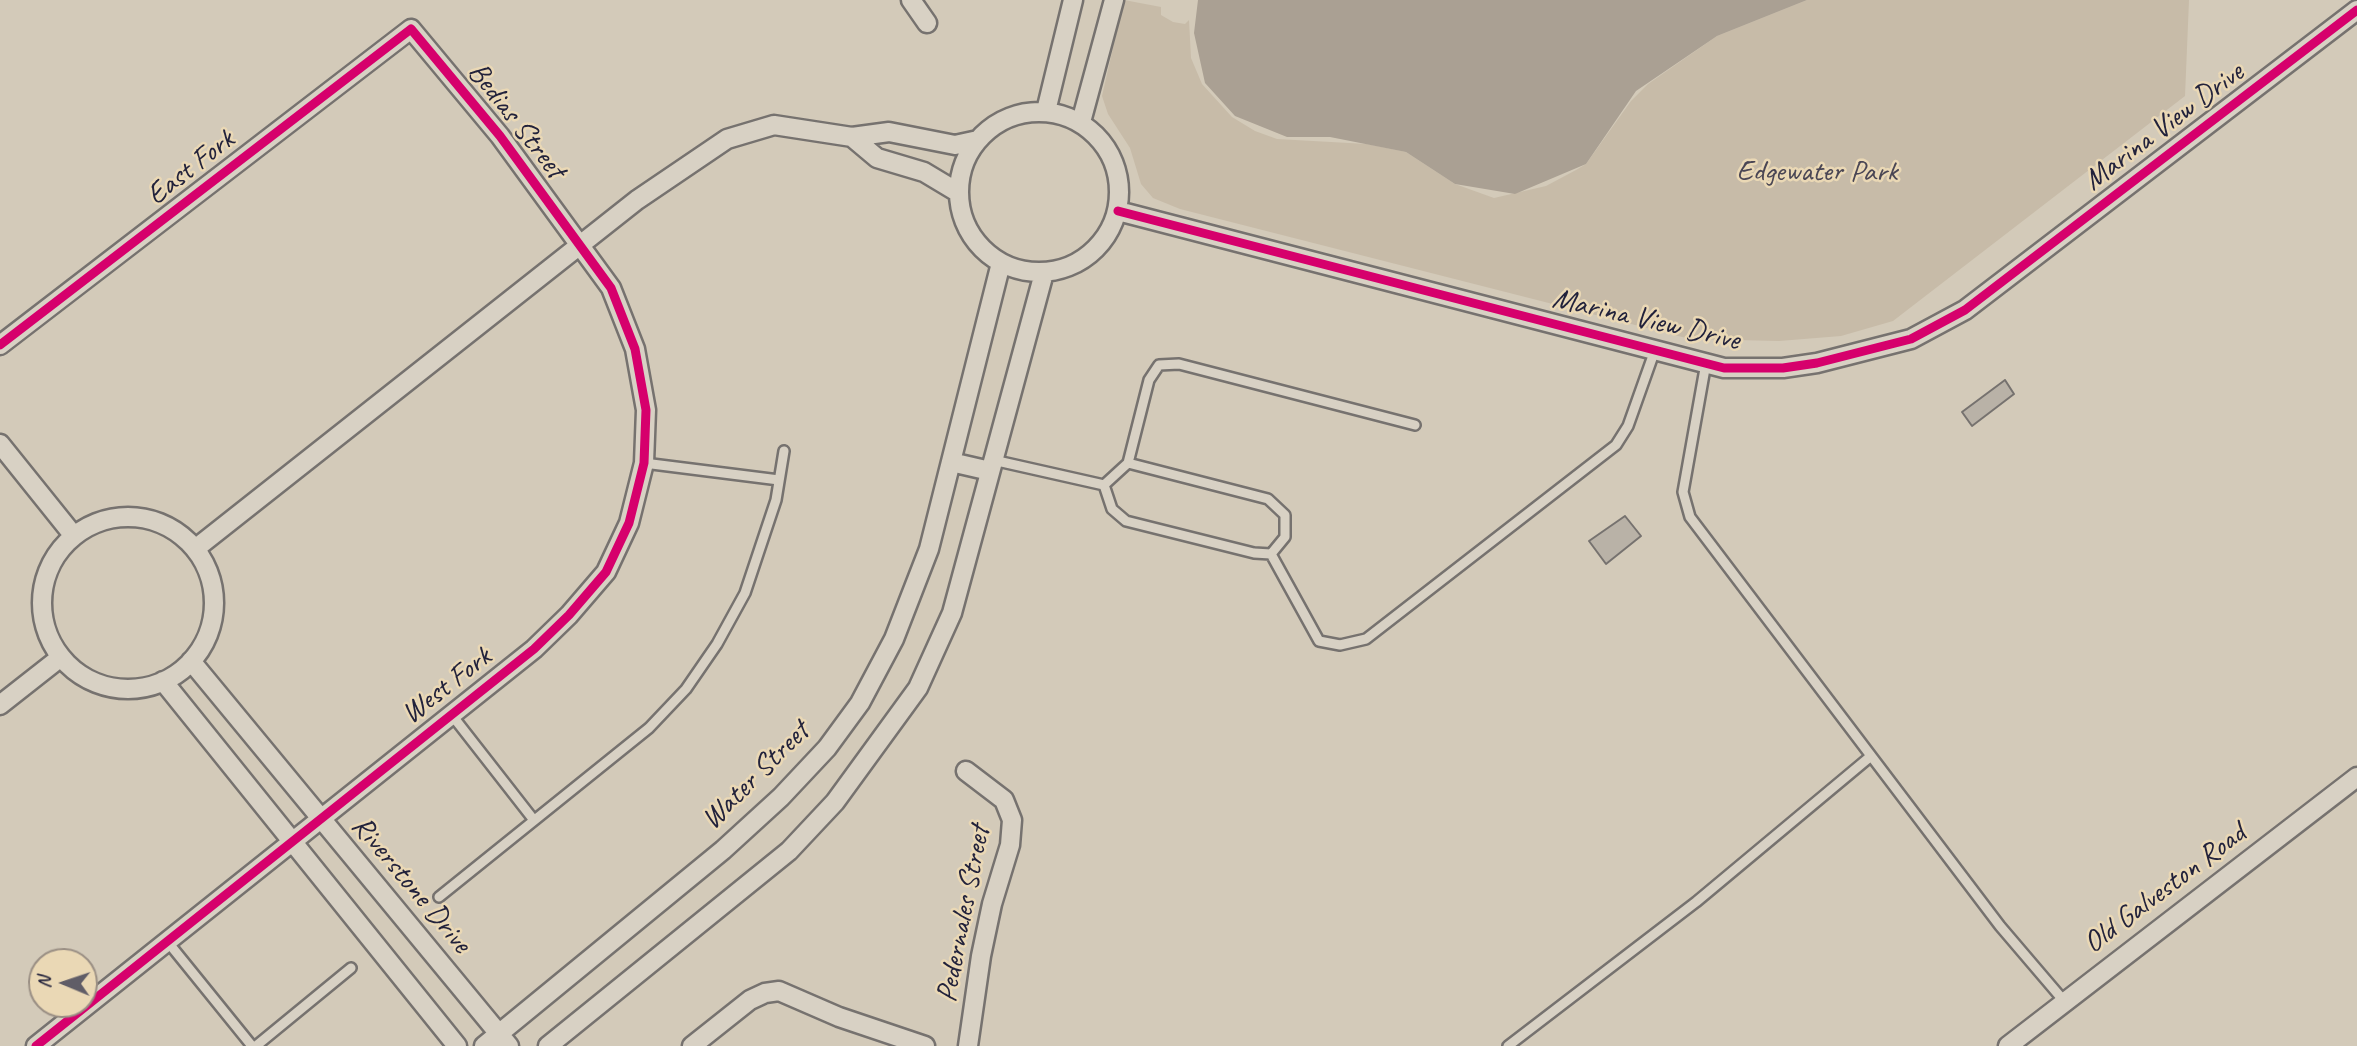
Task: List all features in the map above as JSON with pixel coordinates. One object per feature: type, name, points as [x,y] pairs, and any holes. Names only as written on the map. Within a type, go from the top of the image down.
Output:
[{"type":"street","points":[[911,0],[927,23]]},
{"type":"street","points":[[1046,111],[1073,0]]},
{"type":"street","points":[[1081,122],[1114,0]]},
{"type":"street","name":"Marina View Drive","points":[[1118,211],[1706,363],[1750,369],[1806,365],[1892,346],[1928,331],[1965,310],[2357,10]]},
{"type":"street","name":"Bedias Street","points":[[411,29],[500,136],[580,245]]},
{"type":"street","name":"East Fork","points":[[0,345],[411,29]]},
{"type":"street","points":[[1046,111],[1081,122],[1100,139],[1114,161],[1120,186],[1118,211],[1110,230],[1098,247],[1082,260],[1064,269],[1044,273],[1021,270],[1001,262],[984,250],[970,233],[962,214],[959,193],[964,165],[978,140],[997,123],[1021,113],[1046,111]]},
{"type":"street","points":[[195,549],[637,200],[727,139],[774,125],[852,137],[889,132],[956,145],[978,140]]},
{"type":"street","points":[[852,137],[877,158],[924,172],[959,193]]},
{"type":"street","name":"West Fork","points":[[36,1046],[319,817],[534,649],[569,615],[606,572],[629,523],[644,463],[646,410],[635,349],[611,288],[580,245]]},
{"type":"street","name":"Water Street","points":[[484,1046],[504,1040],[723,850],[781,797],[827,748],[860,703],[894,639],[929,549],[1001,262]]},
{"type":"street","points":[[548,1046],[789,851],[835,802],[918,688],[952,613],[1044,273]]},
{"type":"street","points":[[0,444],[74,536]]},
{"type":"street","points":[[951,462],[992,465]]},
{"type":"street","points":[[123,517],[150,519],[174,530],[195,549],[210,579],[213,613],[208,635],[191,661],[163,681],[136,689],[108,687],[82,676],[61,657],[47,634],[42,607],[45,580],[55,556],[74,536],[97,522],[123,517]]},
{"type":"street","points":[[0,705],[61,657]]},
{"type":"street","name":"Riverstone Drive","points":[[191,661],[504,1040]]},
{"type":"street","points":[[163,681],[457,1046]]},
{"type":"street","name":"Pedernales Street","points":[[966,771],[1004,800],[1012,820],[1010,845],[992,904],[981,956],[968,1046]]},
{"type":"street","name":"Old Galveston Road","points":[[2008,1046],[2357,777]]},
{"type":"street","points":[[692,1046],[750,1000],[765,993],[779,991],[839,1017],[925,1046]]},
{"type":"lane","points":[[1271,554],[1319,641],[1340,645],[1366,639],[1616,445],[1628,426],[1655,350]]},
{"type":"lane","points":[[1706,363],[1683,492],[1690,517],[2000,926],[2064,1001]]},
{"type":"lane","points":[[1104,485],[1128,463],[1149,380],[1159,365],[1180,364],[1415,425]]},
{"type":"lane","points":[[439,897],[649,728],[687,689],[717,644],[745,593],[763,547],[784,451]]},
{"type":"lane","points":[[644,463],[779,480]]},
{"type":"lane","points":[[1128,463],[1268,499],[1285,515],[1285,537],[1271,554]]},
{"type":"lane","points":[[992,465],[1104,485]]},
{"type":"lane","points":[[1104,485],[1112,509],[1126,522],[1254,554],[1271,554]]},
{"type":"lane","points":[[451,714],[533,819]]},
{"type":"lane","points":[[1508,1046],[1696,902],[1871,756]]},
{"type":"lane","points":[[167,941],[254,1046],[351,968]]},
{"type":"green space","name":"Edgewater Park","points":[[1124,0],[1161,7],[1161,15],[1173,22],[1185,24],[1189,20],[1191,58],[1202,84],[1232,117],[1255,131],[1277,139],[1367,144],[1406,152],[1455,184],[1494,198],[1546,186],[1586,164],[1631,101],[1648,84],[1717,36],[1807,0],[2189,0],[2185,96],[1893,321],[1841,336],[1779,341],[1690,339],[1180,209],[1153,198],[1141,184],[1130,148],[1108,114],[1102,96]]},
{"type":"shaded area","points":[[1198,0],[1807,0],[1717,36],[1636,91],[1586,164],[1515,194],[1455,184],[1406,152],[1330,137],[1287,137],[1235,116],[1205,83],[1194,33]]},
{"type":"building","points":[[2005,380],[2014,394],[1972,426],[1962,412]]},
{"type":"building","points":[[1625,516],[1641,536],[1606,564],[1589,541]]},
{"type":"cycle path","points":[[1118,211],[1724,368],[1783,368],[1817,363],[1911,339],[1965,310],[2357,10]]},
{"type":"cycle path","points":[[0,345],[411,29],[500,136],[611,288],[635,349],[646,410],[644,463],[629,523],[606,572],[569,615],[534,649],[36,1046]]}]
